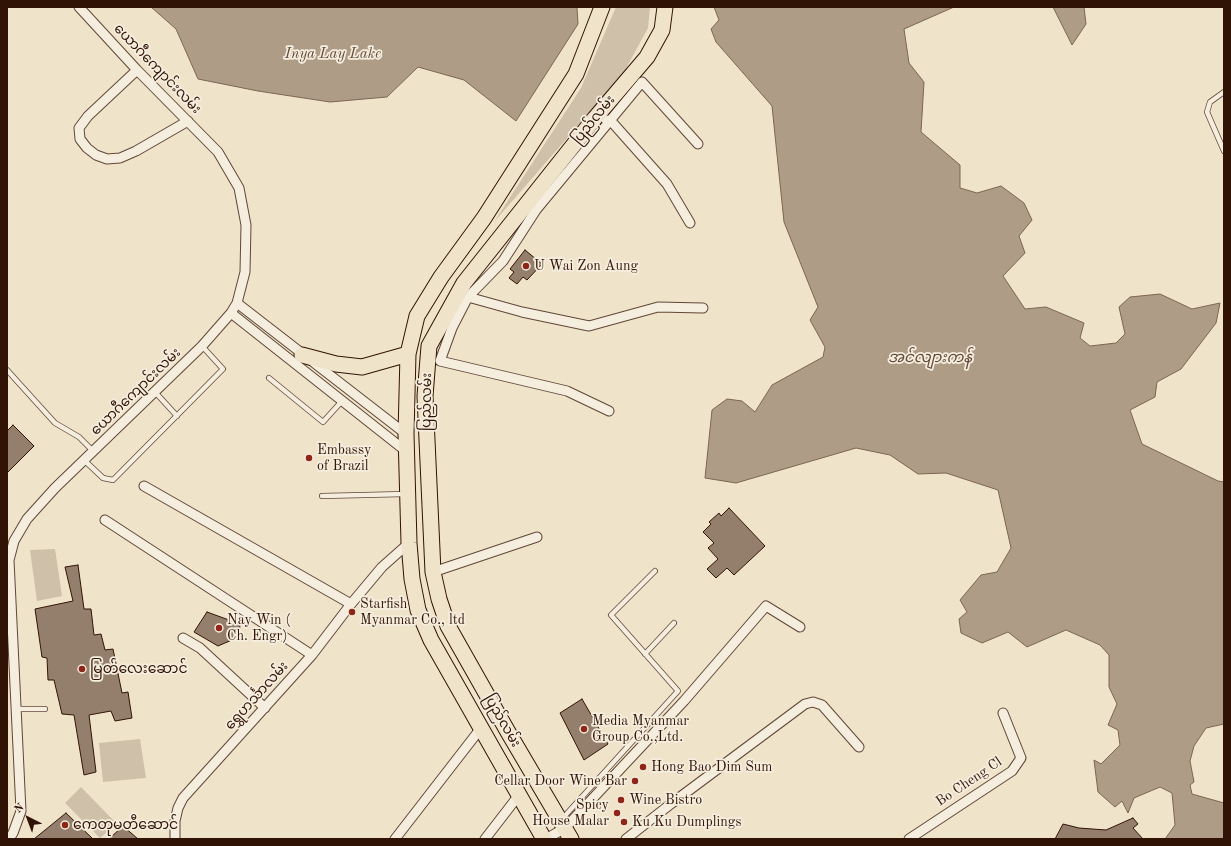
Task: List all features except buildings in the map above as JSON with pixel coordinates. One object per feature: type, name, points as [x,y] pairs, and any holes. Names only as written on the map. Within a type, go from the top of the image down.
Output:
[{"type":"highway","name":"ပြည်လမ်း","points":[[545,839],[431,640],[418,610],[412,579],[409,543],[406,434],[408,354],[417,316],[441,276],[492,205],[576,74],[602,7]]},
{"type":"highway","name":"ပြည်လမ်း","points":[[565,829],[448,626],[439,599],[433,572],[425,396],[429,346],[464,283],[595,118],[647,57],[662,30],[665,7]]},
{"type":"highway","points":[[302,355],[336,364],[362,367],[408,354]]},
{"type":"highway","points":[[406,434],[427,434]]},
{"type":"street","name":"ယောဂီကျောင်းလမ်း","points":[[8,839],[13,833],[21,811],[16,709],[11,668],[9,560],[14,541],[27,519],[55,488],[94,452],[202,346],[232,313],[237,303],[245,272],[246,225],[239,188],[218,152],[137,70],[79,7]]},
{"type":"street","points":[[137,70],[88,116],[79,128],[80,139],[87,148],[96,155],[107,159],[120,158],[136,152],[188,121]]},
{"type":"street","points":[[609,411],[567,390],[440,361],[452,328],[468,297],[503,261],[536,210],[642,82],[698,144]]},
{"type":"street","points":[[595,118],[611,121],[667,184],[690,223]]},
{"type":"street","points":[[468,297],[522,312],[589,326],[658,307],[704,308]]},
{"type":"street","points":[[237,303],[302,355],[406,434]]},
{"type":"street","points":[[232,313],[407,452]]},
{"type":"street","points":[[144,486],[351,604]]},
{"type":"street","points":[[105,520],[312,655]]},
{"type":"street","points":[[433,572],[536,537]]},
{"type":"street","name":"ရွှေဟင်္သာလမ်း","points":[[175,839],[175,821],[178,808],[184,798],[312,655],[351,604],[382,568],[409,543]]},
{"type":"street","points":[[545,839],[565,829],[684,701],[766,606],[800,627]]},
{"type":"street","points":[[183,638],[200,648],[265,708]]},
{"type":"street","points":[[626,839],[672,802],[805,704],[813,702],[822,705],[859,747]]},
{"type":"street","name":"Bo Cheng Cl","points":[[909,839],[1012,771],[1021,758],[1003,713]]},
{"type":"street","points":[[395,839],[481,728]]},
{"type":"street","points":[[485,839],[519,795]]},
{"type":"lane","points":[[1224,92],[1210,102],[1207,112],[1224,151]]},
{"type":"lane","points":[[84,460],[103,478],[112,480],[223,369],[202,346]]},
{"type":"lane","points":[[7,370],[55,423],[79,437],[94,452]]},
{"type":"lane","points":[[269,378],[323,422],[342,401]]},
{"type":"lane","points":[[155,392],[177,416]]},
{"type":"lane","points":[[322,496],[408,494]]},
{"type":"lane","points":[[565,829],[678,691],[611,615],[655,571]]},
{"type":"lane","points":[[645,654],[674,623]]},
{"type":"lane","points":[[16,709],[45,710]]},
{"type":"shaded area","points":[[616,7],[650,7],[648,28],[623,74],[494,222],[581,88]]},
{"type":"shaded area","points":[[55,549],[62,596],[37,601],[30,550]]},
{"type":"shaded area","points":[[140,739],[146,778],[103,782],[99,743]]},
{"type":"shaded area","points":[[81,787],[117,824],[100,838],[65,803]]},
{"type":"water","name":"Inya Lay Lake","points":[[151,7],[577,7],[578,24],[516,121],[464,80],[418,67],[387,97],[330,102],[258,91],[198,79],[176,29]]},
{"type":"water","name":"အင်လျားကန်","points":[[714,7],[954,7],[904,29],[909,63],[924,82],[921,132],[960,165],[960,188],[977,193],[1001,186],[1024,203],[1032,220],[1019,236],[1025,253],[1003,276],[1025,309],[1046,307],[1084,323],[1080,338],[1090,346],[1116,343],[1125,334],[1119,307],[1130,297],[1160,294],[1192,309],[1220,303],[1216,323],[1181,369],[1157,382],[1155,397],[1130,410],[1142,444],[1218,481],[1224,482],[1224,724],[1206,728],[1194,746],[1190,761],[1194,782],[1190,785],[1192,794],[1224,803],[1224,839],[1165,839],[1175,825],[1172,793],[1160,787],[1134,798],[1128,813],[1122,801],[1115,807],[1098,792],[1094,760],[1101,764],[1120,745],[1118,730],[1108,725],[1117,704],[1109,687],[1109,655],[1100,645],[1066,630],[1027,647],[1008,632],[982,643],[961,633],[959,619],[967,612],[960,600],[981,575],[997,572],[1011,548],[998,490],[946,473],[918,474],[890,455],[856,448],[736,483],[705,478],[712,410],[727,399],[742,401],[755,412],[772,385],[823,357],[825,347],[810,320],[818,307],[784,222],[772,106],[716,42],[711,29],[719,20]]},
{"type":"water","points":[[1053,7],[1084,7],[1086,24],[1072,45]]},
{"type":"place","name":"U Wai Zon Aung","points":[[526,266]]},
{"type":"place","name":"Embassy of Brazil","points":[[309,458]]},
{"type":"place","name":"Starfish Myanmar Co., ltd","points":[[352,612]]},
{"type":"place","name":"Nay Win ( Ch. Engr)","points":[[219,628]]},
{"type":"place","name":"မြတ်လေးဆောင်","points":[[82,669]]},
{"type":"place","name":"Media Myanmar Group Co.,Ltd.","points":[[584,729]]},
{"type":"place","name":"Hong Bao Dim Sum","points":[[643,767]]},
{"type":"place","name":"Cellar Door Wine Bar","points":[[635,781]]},
{"type":"place","name":"Wine Bistro","points":[[621,800]]},
{"type":"place","name":"Spicy House Malar","points":[[617,813]]},
{"type":"place","name":"Ku Ku Dumplings","points":[[624,822]]},
{"type":"place","name":"ကေတုမတီဆောင်","points":[[65,825]]}]
